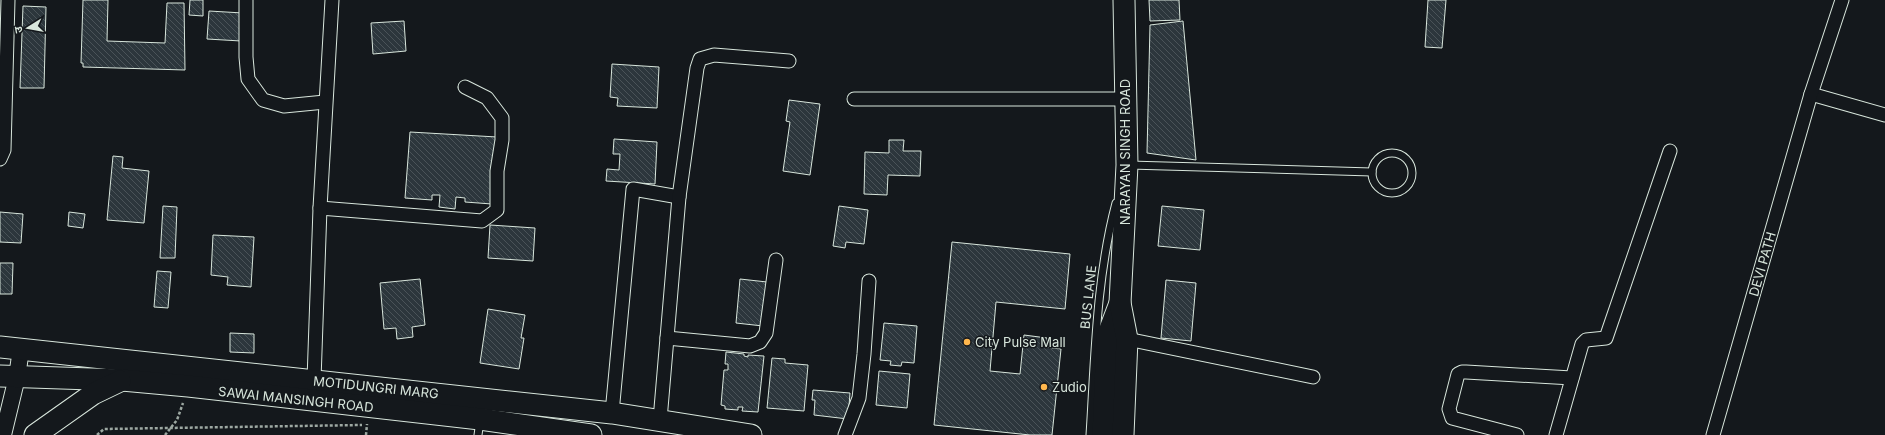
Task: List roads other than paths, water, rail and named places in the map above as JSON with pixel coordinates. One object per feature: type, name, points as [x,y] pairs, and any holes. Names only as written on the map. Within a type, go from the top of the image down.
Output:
[{"type":"main road","name":"NARAYAN SINGH ROAD","points":[[1120,303],[1127,165],[1124,0]]},
{"type":"main road","points":[[1120,303],[1126,340],[1123,435]]},
{"type":"main road","points":[[1103,435],[1107,337],[1120,303]]},
{"type":"main road","name":"MOTIDUNGRI MARG","points":[[0,347],[612,413],[751,435]]},
{"type":"main road","name":"SAWAI MANSINGH ROAD","points":[[9,376],[122,380],[188,386],[479,427],[591,435]]},
{"type":"main road","points":[[36,435],[93,394],[122,380]]},
{"type":"street","points":[[0,159],[4,150],[8,0]]},
{"type":"street","points":[[246,0],[246,57],[248,79],[263,100],[284,106],[325,102]]},
{"type":"street","points":[[314,380],[325,102],[332,0]]},
{"type":"street","name":"DEVI PATH","points":[[1713,435],[1811,94],[1842,0]]},
{"type":"street","points":[[660,420],[679,197],[697,68],[700,59],[714,55],[789,61]]},
{"type":"street","points":[[320,208],[482,221],[497,210],[497,171],[502,140],[502,118],[487,98],[465,87]]},
{"type":"street","points":[[1811,94],[1885,115]]},
{"type":"street","points":[[854,99],[1125,98]]},
{"type":"street","points":[[1556,435],[1583,341],[1606,338],[1670,151]]},
{"type":"street","points":[[612,413],[633,189],[679,197]]},
{"type":"street","points":[[666,338],[750,346],[760,342],[766,333],[776,260]]},
{"type":"street","points":[[845,435],[858,398],[864,354],[869,281]]},
{"type":"street","points":[[1126,340],[1313,377]]},
{"type":"street","points":[[3,435],[9,376],[21,349]]},
{"type":"street","points":[[1517,435],[1452,418],[1449,409],[1458,374],[1466,372],[1572,378]]},
{"type":"lane","points":[[1389,153],[1402,156],[1411,167],[1412,174],[1408,185],[1403,190],[1391,193],[1380,189],[1375,184],[1372,172],[1377,160],[1389,153]]},
{"type":"lane","points":[[1127,165],[1372,172]]},
{"type":"lane","name":"BUS LANE","points":[[1090,435],[1098,305],[1104,257],[1112,219],[1127,165]]},
{"type":"place","name":"City Pulse Mall","points":[[967,342]]},
{"type":"place","name":"Zudio","points":[[1044,387]]}]
